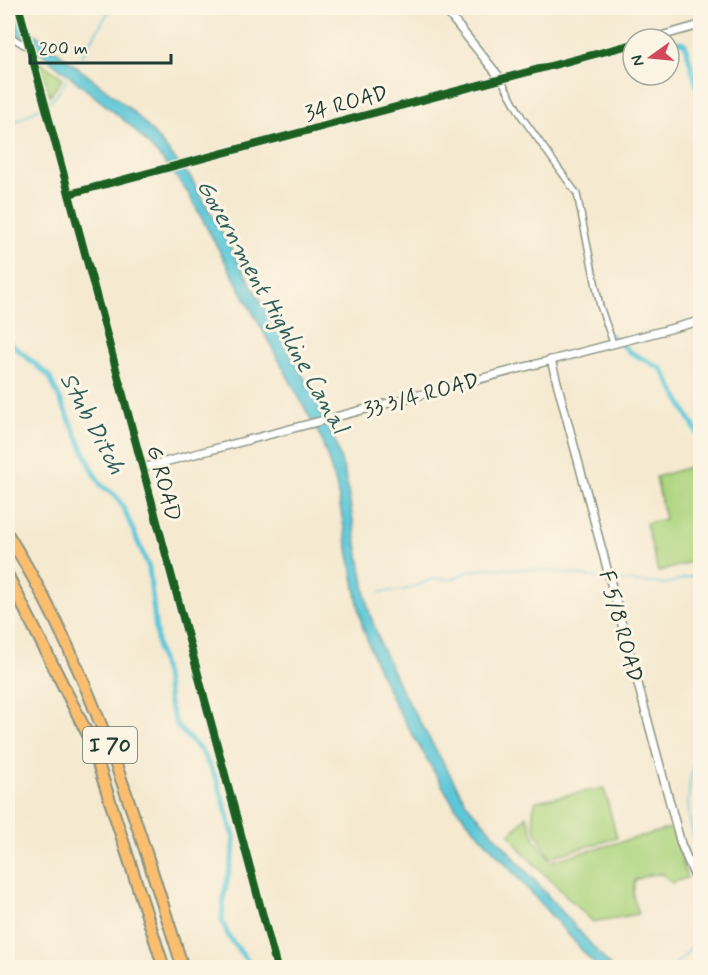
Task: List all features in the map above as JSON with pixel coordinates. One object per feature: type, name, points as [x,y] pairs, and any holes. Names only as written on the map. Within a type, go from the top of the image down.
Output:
[{"type":"highway","name":"I 70","points":[[8,535],[68,647],[105,730],[183,968]]},
{"type":"highway","name":"I 70","points":[[8,576],[90,739],[164,968]]},
{"type":"street","name":"G ROAD","points":[[19,8],[277,968]]},
{"type":"street","points":[[444,8],[501,79],[522,117],[577,194],[600,306],[613,343]]},
{"type":"street","points":[[681,31],[700,26]]},
{"type":"street","points":[[8,35],[28,44]]},
{"type":"street","name":"34 ROAD","points":[[69,194],[621,47]]},
{"type":"street","name":"33 3/4 ROAD","points":[[142,468],[700,321]]},
{"type":"street","name":"F 5/8 ROAD","points":[[551,360],[681,844],[700,889]]},
{"type":"green space","points":[[38,61],[63,78],[50,96]]},
{"type":"green space","points":[[700,464],[700,508],[695,527],[698,560],[658,572],[646,523],[665,519],[656,477]]},
{"type":"green space","points":[[604,788],[617,838],[550,857],[538,837],[534,823],[536,801]]},
{"type":"green space","points":[[527,816],[535,840],[551,861],[672,828],[687,878],[672,883],[662,874],[648,875],[635,880],[633,896],[639,914],[593,922],[521,851],[510,834]]},
{"type":"water","points":[[8,10],[37,36],[131,110],[191,178],[319,404],[322,417],[335,441],[345,474],[368,608],[381,646],[402,691],[467,804],[611,967],[597,967],[455,807],[395,705],[377,667],[362,625],[336,484],[321,438],[188,193],[168,166],[131,126],[8,26]]},
{"type":"waterway","points":[[81,57],[111,8]]},
{"type":"waterway","points":[[681,42],[685,44],[700,99]]},
{"type":"waterway","points":[[47,103],[55,97],[67,79]]},
{"type":"waterway","points":[[8,126],[43,106]]},
{"type":"waterway","points":[[612,336],[630,352],[662,369],[700,438]]},
{"type":"waterway","name":"Stub Ditch","points":[[8,341],[49,376],[95,475],[101,485],[116,496],[123,507],[149,568],[158,649],[169,704],[177,726],[202,752],[217,780],[234,837],[222,921],[229,937],[253,968]]},
{"type":"waterway","points":[[380,592],[405,590],[432,579],[454,579],[467,572],[489,568],[544,570],[607,579]]},
{"type":"waterway","points":[[612,580],[665,584],[700,574]]},
{"type":"waterway","points":[[698,875],[697,854],[688,802],[692,771],[700,743]]},
{"type":"waterway","points":[[671,968],[688,952],[697,936],[698,919],[694,895]]},
{"type":"cycle path","points":[[19,8],[277,968]]},
{"type":"cycle path","points":[[69,194],[621,47]]},
{"type":"water label","name":"Government Highline Canal","points":[[273,306]]}]
